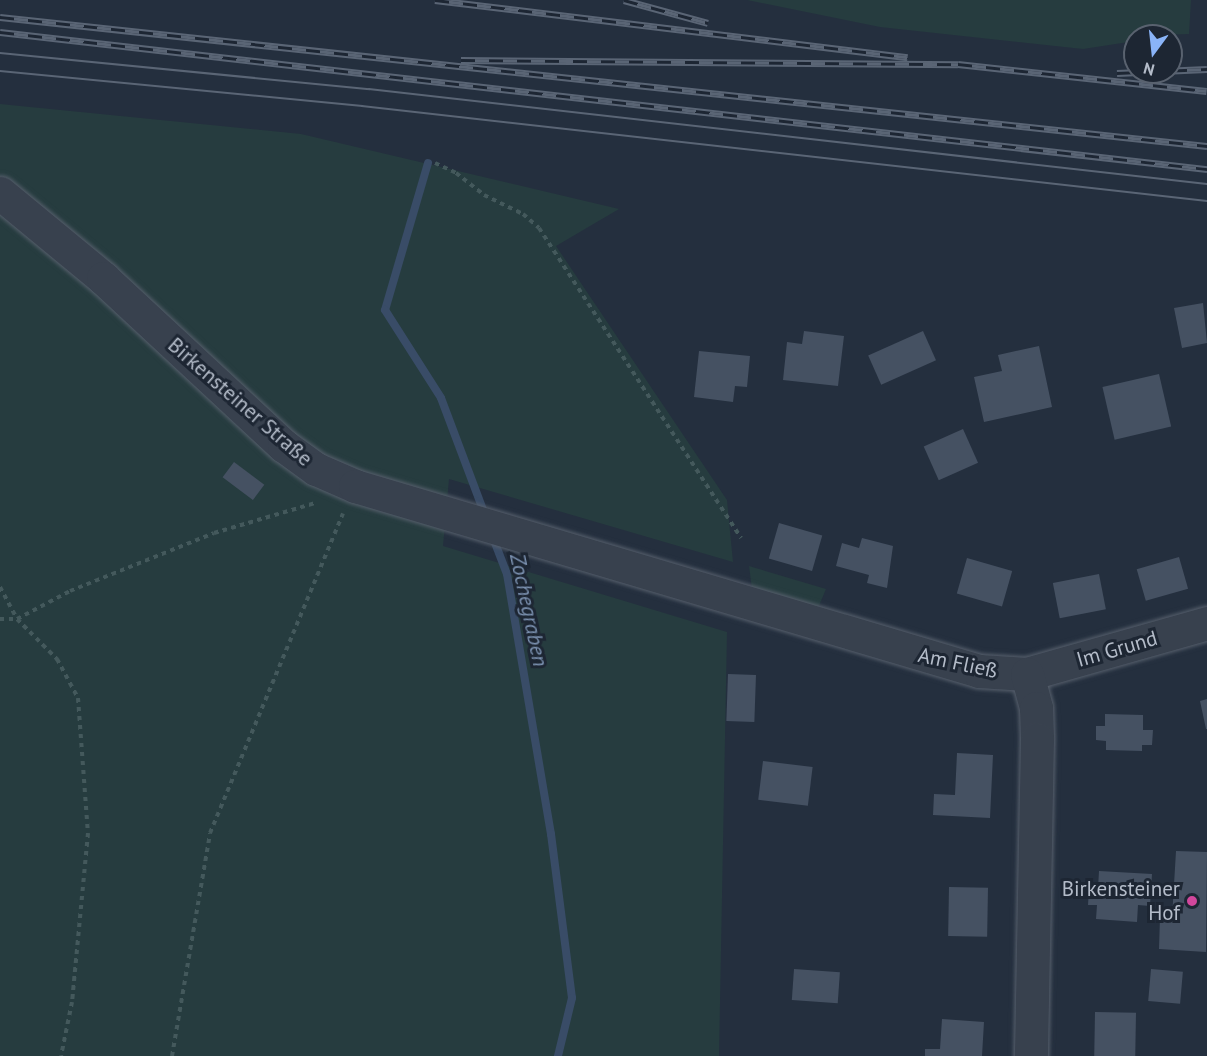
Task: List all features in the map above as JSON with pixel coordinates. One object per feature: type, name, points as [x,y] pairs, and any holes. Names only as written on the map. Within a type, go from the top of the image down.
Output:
[{"type":"street","name":"Birkensteiner Straße","points":[[0,193],[103,279],[284,446],[352,493],[450,515],[522,536]]},
{"type":"street","name":"Am Fließ","points":[[522,536],[933,659],[979,671],[1027,674],[1036,708],[1037,739],[1030,1056]]},
{"type":"street","name":"Im Grund","points":[[1027,674],[1207,623]]},
{"type":"path","points":[[435,163],[456,173],[484,195],[523,214],[539,228],[741,538]]},
{"type":"path","points":[[0,619],[17,619],[70,591],[140,566],[214,532],[306,504],[352,493]]},
{"type":"path","points":[[172,1056],[210,833],[352,493]]},
{"type":"path","points":[[0,587],[17,619],[57,659],[78,698],[88,833],[72,1002],[62,1056]]},
{"type":"green space","points":[[747,0],[1191,0],[1189,34],[1183,34],[1183,24],[1123,24],[1123,43],[1083,49],[880,27]]},
{"type":"green space","points":[[0,104],[301,134],[619,209],[556,246],[727,500],[733,562],[449,479],[443,546],[727,632],[719,1056],[0,1056]]},
{"type":"green space","points":[[749,566],[826,589],[816,613],[752,589]]},
{"type":"building","points":[[1203,303],[1207,343],[1182,348],[1174,308]]},
{"type":"building","points":[[804,331],[844,336],[838,386],[783,380],[787,342],[802,344]]},
{"type":"building","points":[[923,331],[936,360],[881,385],[868,355]]},
{"type":"building","points":[[1039,346],[1052,407],[984,422],[974,377],[1002,371],[998,355]]},
{"type":"building","points":[[699,351],[750,356],[747,387],[735,386],[733,402],[694,397]]},
{"type":"building","points":[[1159,374],[1171,427],[1115,440],[1102,387]]},
{"type":"building","points":[[963,429],[978,463],[939,480],[924,446]]},
{"type":"building","points":[[234,462],[264,485],[253,500],[223,477]]},
{"type":"building","points":[[779,523],[822,535],[812,571],[769,559]]},
{"type":"building","points":[[862,538],[893,546],[887,588],[867,583],[869,575],[836,566],[842,543],[859,548]]},
{"type":"building","points":[[1179,557],[1188,589],[1146,601],[1137,569]]},
{"type":"building","points":[[967,558],[1012,571],[1002,607],[957,594]]},
{"type":"building","points":[[1099,574],[1106,609],[1060,618],[1053,583]]},
{"type":"building","points":[[728,674],[756,675],[754,722],[726,721]]},
{"type":"building","points":[[1207,699],[1207,729],[1206,729],[1200,701]]},
{"type":"building","points":[[1105,714],[1143,715],[1143,730],[1153,730],[1152,745],[1142,745],[1142,751],[1106,750],[1106,741],[1096,740],[1096,726],[1105,726]]},
{"type":"building","points":[[957,753],[993,755],[990,818],[933,815],[934,794],[955,795]]},
{"type":"building","points":[[763,761],[813,767],[808,806],[758,800]]},
{"type":"building","points":[[1176,851],[1207,852],[1206,952],[1159,949],[1160,917],[1172,918]]},
{"type":"building","points":[[1099,871],[1152,874],[1150,906],[1138,905],[1137,922],[1096,919],[1097,905],[1088,905],[1089,888],[1098,888]]},
{"type":"building","points":[[949,887],[988,888],[987,937],[948,936]]},
{"type":"building","points":[[794,969],[840,972],[838,1003],[792,1000]]},
{"type":"building","points":[[1151,969],[1183,972],[1180,1004],[1148,1001]]},
{"type":"building","points":[[1095,1012],[1136,1013],[1135,1056],[1094,1056]]},
{"type":"building","points":[[942,1019],[984,1022],[982,1056],[925,1056],[925,1049],[940,1049]]},
{"type":"waterway","name":"Zochegraben","points":[[428,163],[385,310],[441,398],[485,515]]},
{"type":"waterway","name":"Zochegraben","points":[[492,535],[507,574],[551,834],[572,998],[558,1056]]},
{"type":"tram line","points":[[0,53],[369,89],[1207,184]]},
{"type":"tram line","points":[[0,71],[362,106],[1207,201]]},
{"type":"railway","points":[[435,0],[908,57]]},
{"type":"railway","points":[[624,0],[708,23]]},
{"type":"railway","points":[[0,17],[1207,146]]},
{"type":"railway","points":[[0,32],[1207,169]]},
{"type":"railway","points":[[461,60],[958,64],[1207,91]]},
{"type":"railway","points":[[1117,73],[1207,69]]},
{"type":"place","name":"Birkensteiner Hof","points":[[1192,901]]}]
